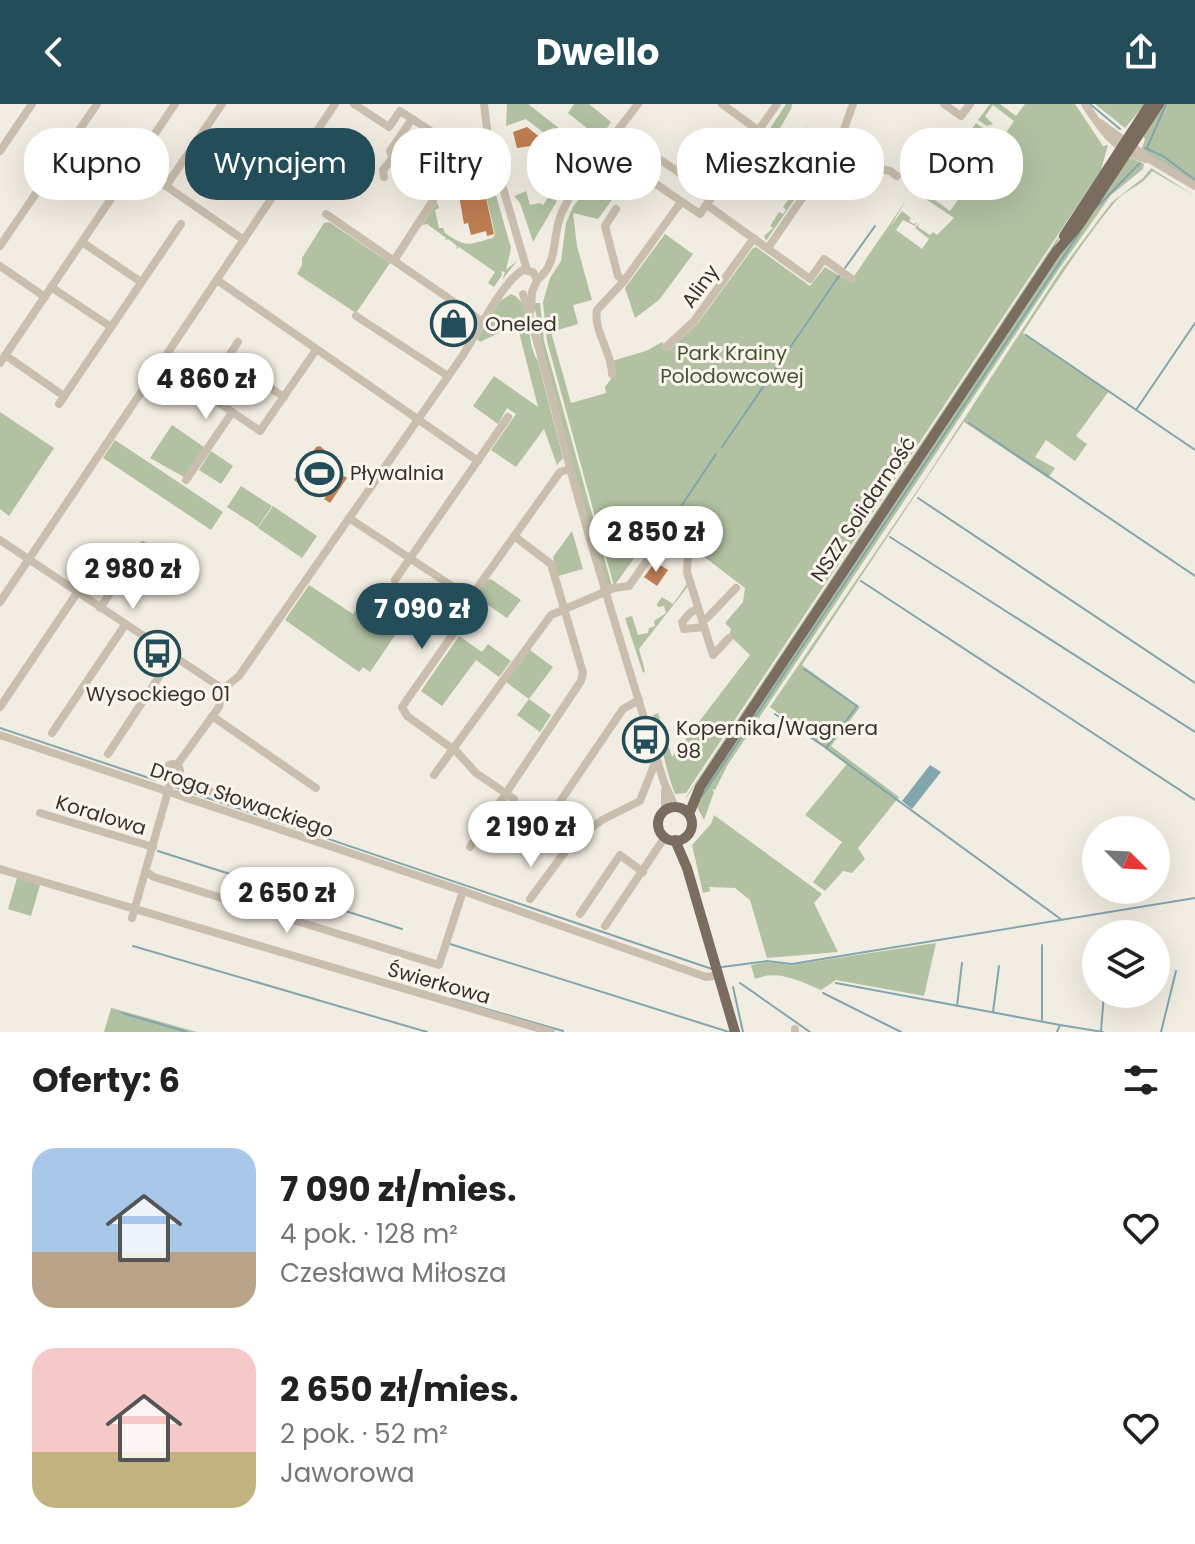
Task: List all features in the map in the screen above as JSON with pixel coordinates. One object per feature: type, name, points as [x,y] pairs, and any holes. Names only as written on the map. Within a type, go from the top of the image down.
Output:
[{"type":"main road","name":"NSZZ Solidarność","points":[[678,810],[700,787],[1056,252],[1079,225],[1150,104]]},
{"type":"main road","name":"NSZZ Solidarność","points":[[1125,147],[1159,104]]},
{"type":"main road","points":[[675,838],[692,826],[678,810],[658,823],[675,838],[687,868],[735,1032]]},
{"type":"street","points":[[0,151],[32,104]]},
{"type":"street","points":[[0,246],[97,104]]},
{"type":"street","points":[[159,128],[175,104]]},
{"type":"street","points":[[169,182],[222,104]]},
{"type":"street","points":[[0,602],[335,104]]},
{"type":"street","points":[[354,104],[389,127],[400,111],[426,128]]},
{"type":"street","points":[[484,104],[487,128]]},
{"type":"street","points":[[620,128],[638,104]]},
{"type":"street","points":[[722,104],[755,128]]},
{"type":"street","points":[[761,128],[777,104]]},
{"type":"street","points":[[844,128],[853,104]]},
{"type":"street","points":[[944,104],[961,116],[970,104]]},
{"type":"street","points":[[1085,104],[1125,147],[1195,186]]},
{"type":"street","points":[[406,128],[412,119]]},
{"type":"street","points":[[384,177],[381,173],[391,158]]},
{"type":"street","points":[[884,170],[897,176]]},
{"type":"street","points":[[169,188],[244,240]]},
{"type":"street","points":[[661,188],[700,214],[710,200]]},
{"type":"street","points":[[110,200],[3,359],[62,400],[181,224]]},
{"type":"street","points":[[395,259],[431,200]]},
{"type":"street","points":[[505,200],[529,273]]},
{"type":"street","points":[[529,273],[548,271],[561,213],[570,200]]},
{"type":"street","points":[[768,248],[801,200]]},
{"type":"street","points":[[612,374],[596,316],[601,303],[624,281],[681,202]]},
{"type":"street","points":[[707,205],[810,279],[824,259],[852,279]]},
{"type":"street","points":[[616,209],[605,226],[618,276],[624,281]]},
{"type":"street","points":[[326,214],[483,322]]},
{"type":"street","name":"Aliny","points":[[666,347],[694,321],[754,238]]},
{"type":"street","points":[[82,242],[141,282]]},
{"type":"street","points":[[0,266],[45,297]]},
{"type":"street","points":[[521,289],[529,273]]},
{"type":"street","points":[[521,289],[529,273]]},
{"type":"street","points":[[217,280],[478,461]]},
{"type":"street","points":[[51,287],[111,327]]},
{"type":"street","points":[[316,788],[212,716],[221,702],[223,689],[239,676],[448,376],[500,294],[521,289]]},
{"type":"street","points":[[521,289],[531,310],[570,469],[605,593],[664,782],[678,810]]},
{"type":"street","points":[[356,316],[448,376]]},
{"type":"street","points":[[238,342],[206,394],[231,414],[262,430],[316,350]]},
{"type":"street","points":[[227,359],[284,397]]},
{"type":"street","points":[[186,480],[231,414]]},
{"type":"street","points":[[395,580],[508,417]]},
{"type":"street","points":[[470,598],[560,472],[570,469]]},
{"type":"street","points":[[349,518],[470,598],[472,607],[402,707],[407,716],[452,748],[476,773],[514,799]]},
{"type":"street","points":[[470,847],[582,678],[583,669],[549,561],[514,536]]},
{"type":"street","points":[[434,775],[551,615],[629,586],[659,542],[666,537],[688,553],[687,572],[713,655],[729,638]]},
{"type":"street","points":[[0,540],[223,689]]},
{"type":"street","points":[[100,608],[143,545]]},
{"type":"street","points":[[698,609],[682,622],[684,629],[703,624],[736,588]]},
{"type":"street","points":[[0,707],[77,593]]},
{"type":"street","points":[[52,733],[125,625]]},
{"type":"street","points":[[108,754],[172,657]]},
{"type":"street","points":[[555,809],[623,709],[639,700]]},
{"type":"street","name":"Koralowa","points":[[133,914],[175,776],[168,774],[167,768],[177,765],[212,716]]},
{"type":"street","name":"Droga Słowackiego","points":[[0,735],[700,974],[719,975]]},
{"type":"street","points":[[530,899],[558,857],[591,827],[636,805],[654,765],[658,763]]},
{"type":"street","points":[[175,776],[188,784],[234,799]]},
{"type":"street","name":"Koralowa","points":[[40,813],[153,847]]},
{"type":"street","points":[[605,926],[630,895],[643,872],[675,838]]},
{"type":"street","points":[[580,914],[620,855],[643,872]]},
{"type":"street","name":"Świerkowa","points":[[0,869],[133,914],[551,1032]]},
{"type":"street","points":[[146,872],[439,965],[463,891]]},
{"type":"green space","points":[[507,104],[528,104],[559,128],[538,128],[526,119],[506,126]]},
{"type":"green space","points":[[574,104],[589,104],[611,122],[607,128],[587,128],[568,113]]},
{"type":"green space","points":[[786,104],[792,104],[780,128],[770,128]]},
{"type":"green space","name":"Park Krainy Polodowcowej","points":[[990,104],[1000,104],[1016,116],[1025,104],[1075,104],[1103,146],[1108,145],[1101,170],[686,793],[675,794],[653,715],[658,713],[672,757],[750,655],[729,635],[731,629],[725,623],[743,602],[745,588],[665,527],[651,535],[614,586],[547,341],[543,302],[550,278],[561,261],[566,223],[573,207],[578,200],[612,200],[598,219],[573,213],[577,246],[592,300],[573,305],[578,324],[551,332],[571,403],[606,393],[605,387],[614,375],[612,361],[646,351],[662,342],[669,350],[698,323],[753,248],[756,247],[810,286],[825,267],[850,282],[906,200],[890,227],[902,211],[911,218],[909,221],[917,222],[915,226],[903,220],[896,230],[922,249],[929,239],[915,228],[919,223],[918,227],[930,235],[933,232],[937,235],[954,218],[927,200],[935,200],[950,211],[958,200],[1023,200],[1023,128],[1009,128],[1014,121],[993,105],[985,116],[993,124],[987,126],[978,120]]},
{"type":"green space","points":[[1095,104],[1145,104],[1125,128]]},
{"type":"green space","points":[[1162,104],[1195,104],[1195,183],[1141,151],[1145,139],[1142,133]]},
{"type":"green space","points":[[1127,159],[1144,164],[1143,169],[1111,195],[1059,269],[727,766],[715,790],[712,789],[714,792],[704,820],[695,803],[711,776],[1056,257]]},
{"type":"green space","points":[[1151,168],[1195,196],[1152,171],[1119,198],[1102,218],[1023,333],[1109,391],[1076,436],[1087,444],[1075,461],[1046,440],[1035,457],[1055,468],[1048,478],[964,422],[802,665],[860,707],[831,746],[899,797],[858,848],[865,859],[852,873],[843,871],[825,891],[813,882],[842,842],[805,815],[847,764],[770,707],[927,476],[1061,270],[1111,203]]},
{"type":"green space","points":[[526,191],[530,205],[543,205],[546,200],[557,201],[533,242],[520,203],[514,196]]},
{"type":"green space","points":[[487,200],[497,200],[511,248],[506,270],[517,261],[502,280],[505,272],[501,271],[502,275],[494,287],[488,283],[495,272],[459,247],[456,249],[457,246],[448,239],[445,241],[446,238],[427,224],[422,225],[437,202],[439,208],[435,210],[439,228],[453,238],[468,244],[493,238],[495,234]]},
{"type":"green space","points":[[788,200],[794,200],[766,241],[764,236],[773,228],[770,226],[779,212],[783,214],[786,210],[783,207]]},
{"type":"green space","points":[[1071,218],[1049,256],[686,797]]},
{"type":"green space","points":[[329,222],[390,263],[356,313],[297,274],[302,258],[324,223]]},
{"type":"green space","points":[[665,234],[693,254],[659,300],[635,318],[625,288]]},
{"type":"green space","points":[[511,294],[518,299],[526,314],[531,344],[563,458],[557,465],[544,429],[516,467],[491,450],[516,414],[507,408],[498,424],[473,406],[494,376],[538,407],[517,324],[480,342],[477,339],[500,301]]},
{"type":"green space","points":[[534,303],[540,303],[544,341],[612,586],[606,585],[545,364]]},
{"type":"green space","points":[[0,412],[54,448],[9,516],[0,509]]},
{"type":"green space","points":[[172,425],[204,447],[184,477],[150,458]]},
{"type":"green space","points":[[115,440],[223,512],[211,530],[103,458]]},
{"type":"green space","points":[[211,451],[233,466],[221,484],[199,470]]},
{"type":"green space","points":[[241,486],[272,506],[258,527],[227,507]]},
{"type":"green space","points":[[273,506],[317,536],[302,558],[258,528]]},
{"type":"green space","points":[[572,531],[583,569],[558,576],[553,557]]},
{"type":"green space","points":[[491,579],[521,600],[507,618],[475,596]]},
{"type":"green space","points":[[309,585],[353,614],[364,599],[402,625],[370,672],[363,667],[359,672],[285,620]]},
{"type":"green space","points":[[689,585],[639,649],[643,673],[625,618],[632,616],[638,635],[648,633],[649,628],[655,626],[654,621],[666,613],[664,606],[658,607],[657,604],[662,597],[673,604]]},
{"type":"green space","points":[[459,636],[482,652],[488,644],[511,661],[499,677],[476,660],[442,706],[421,691]]},
{"type":"green space","points":[[530,650],[553,667],[529,699],[506,682]]},
{"type":"green space","points":[[529,699],[551,715],[540,732],[517,715]]},
{"type":"green space","points":[[714,815],[822,894],[814,903],[838,952],[767,958],[750,900],[735,888],[709,887],[710,891],[703,893],[692,845],[711,824]]},
{"type":"green space","points":[[17,878],[40,885],[31,916],[8,909]]},
{"type":"green space","points":[[936,943],[924,996],[836,980],[821,990],[780,976],[755,979],[751,965],[767,962],[791,965]]},
{"type":"green space","points":[[112,1008],[197,1032],[104,1032]]},
{"type":"water","points":[[930,765],[941,772],[912,809],[902,801]]},
{"type":"building","points":[[528,128],[527,146],[517,148],[513,132]]},
{"type":"building","points":[[460,200],[487,200],[494,234],[487,236],[486,231],[471,235],[468,223],[464,224]]},
{"type":"building","name":"Pływalnia","points":[[320,446],[338,462],[333,469],[347,478],[330,503],[305,482],[302,486],[294,480],[316,447]]},
{"type":"building","points":[[655,562],[668,570],[657,586],[644,577]]},
{"type":"waterway","points":[[1090,104],[1120,129]]},
{"type":"waterway","points":[[1147,148],[1166,104]]},
{"type":"waterway","points":[[1145,148],[1163,156],[1195,180]]},
{"type":"waterway","points":[[1097,207],[1140,163]]},
{"type":"waterway","points":[[845,268],[875,226]]},
{"type":"waterway","points":[[702,796],[1080,232]]},
{"type":"waterway","points":[[722,447],[839,276]]},
{"type":"waterway","points":[[1136,410],[1195,323]]},
{"type":"waterway","points":[[1026,335],[1195,450]]},
{"type":"waterway","points":[[969,423],[1195,576]]},
{"type":"waterway","points":[[668,526],[716,454]]},
{"type":"waterway","points":[[918,498],[1195,683]]},
{"type":"waterway","points":[[890,537],[1195,732]]},
{"type":"waterway","points":[[861,581],[1195,800]]},
{"type":"waterway","points":[[804,669],[857,706],[826,748],[1062,920]]},
{"type":"waterway","points":[[775,714],[825,747]]},
{"type":"waterway","points":[[0,728],[155,780]]},
{"type":"waterway","points":[[175,787],[712,969]]},
{"type":"waterway","points":[[158,851],[402,929]]},
{"type":"waterway","points":[[722,967],[767,961],[792,964],[1195,898]]},
{"type":"waterway","points":[[450,944],[729,1032]]},
{"type":"waterway","points":[[1042,945],[1042,1020]]},
{"type":"waterway","points":[[133,946],[427,1032]]},
{"type":"waterway","points":[[957,1006],[962,963]]},
{"type":"waterway","points":[[993,1012],[999,966]]},
{"type":"waterway","points":[[1161,1032],[1176,971]]},
{"type":"waterway","points":[[740,983],[810,1032]]},
{"type":"waterway","points":[[836,983],[1060,1025]]},
{"type":"waterway","points":[[733,987],[743,1032]]},
{"type":"waterway","points":[[823,993],[901,1032]]},
{"type":"waterway","points":[[452,999],[563,1031]]},
{"type":"waterway","points":[[1101,1031],[1103,1008]]},
{"type":"waterway","points":[[122,1013],[187,1032]]},
{"type":"waterway","points":[[1057,1032],[1060,1025],[1103,1032]]},
{"type":"place","name":"Oneled","points":[[454,324]]},
{"type":"place","name":"Pływalnia","points":[[319,473]]},
{"type":"place","name":"Wysockiego 01","points":[[158,654]]},
{"type":"place","name":"Kopernika/Wagnera 98","points":[[645,739]]}]
